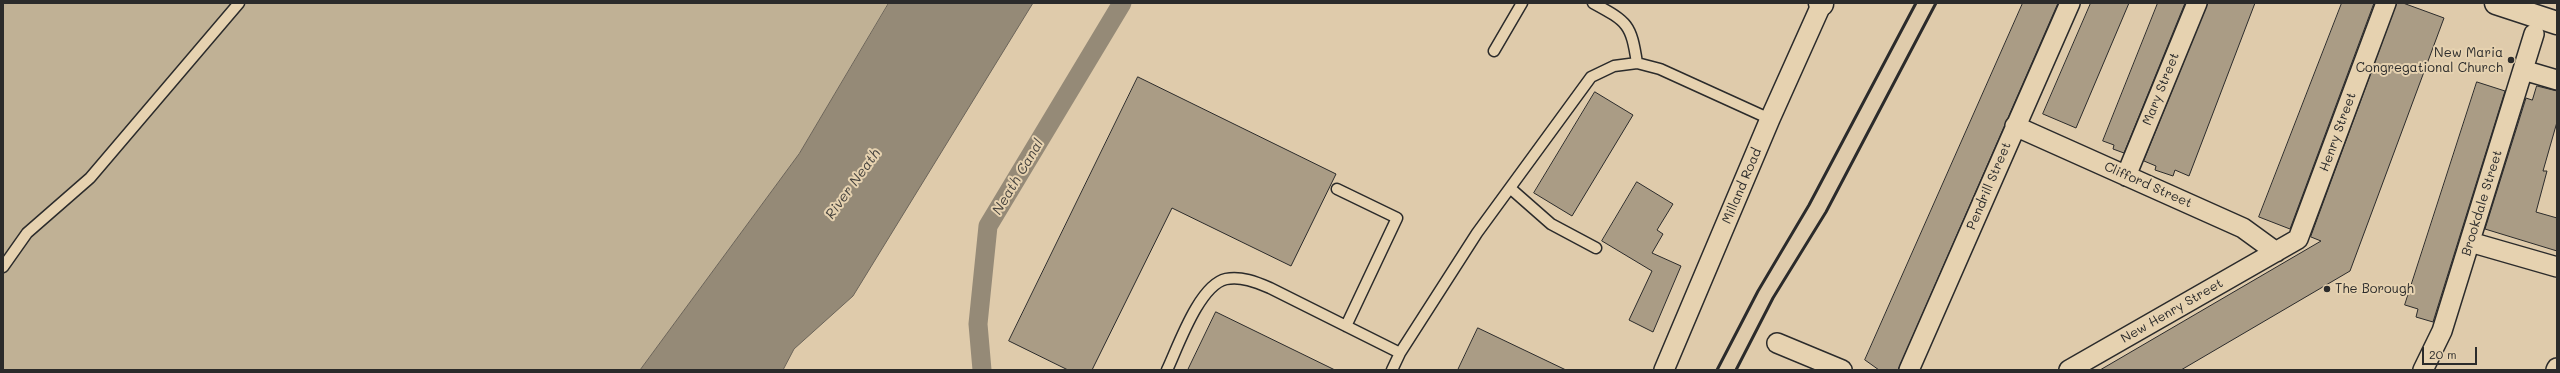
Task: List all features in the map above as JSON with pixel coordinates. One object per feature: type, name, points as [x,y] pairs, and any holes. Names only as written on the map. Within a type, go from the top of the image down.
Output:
[{"type":"main road","points":[[2496,3],[2557,23]]},
{"type":"street","name":"Milland Road","points":[[1664,370],[1770,119],[1822,3]]},
{"type":"street","name":"Pendrill Street","points":[[1909,370],[2070,3]]},
{"type":"street","name":"Mary Street","points":[[2126,176],[2197,3]]},
{"type":"street","name":"Henry Street","points":[[2298,239],[2386,3]]},
{"type":"street","name":"Brookdale Street","points":[[2423,370],[2442,331],[2534,34]]},
{"type":"street","points":[[2523,70],[2557,80]]},
{"type":"street","name":"Clifford Street","points":[[2015,126],[2243,228],[2276,252]]},
{"type":"street","name":"New Henry Street","points":[[2069,370],[2298,239]]},
{"type":"street","points":[[2470,242],[2557,267]]},
{"type":"street","points":[[1777,343],[1842,370]]},
{"type":"lane","points":[[3,267],[27,233],[90,178],[239,3]]},
{"type":"lane","points":[[1494,51],[1522,3]]},
{"type":"lane","points":[[1593,3],[1626,24],[1633,34],[1637,63]]},
{"type":"lane","points":[[1392,370],[1400,353],[1455,265],[1591,77],[1614,66],[1637,63],[1660,70],[1770,119]]},
{"type":"lane","points":[[1510,188],[1551,224],[1596,248]]},
{"type":"lane","points":[[1337,189],[1398,218],[1346,326]]},
{"type":"lane","points":[[1167,370],[1206,291],[1225,279],[1249,279],[1400,353]]},
{"type":"shaded area","points":[[3,3],[889,3],[799,154],[640,370],[3,370]]},
{"type":"water","name":"River Neath","points":[[889,3],[1033,3],[853,296],[794,349],[783,370],[640,370],[799,154]]},
{"type":"building","points":[[2023,3],[2058,3],[1898,370],[1879,370],[1865,360]]},
{"type":"building","points":[[2091,3],[2129,3],[2076,128],[2043,114]]},
{"type":"building","points":[[2158,3],[2185,3],[2124,153],[2113,149],[2114,145],[2103,141]]},
{"type":"building","points":[[2208,3],[2255,3],[2189,176],[2175,170],[2173,176],[2155,170],[2156,166],[2144,161]]},
{"type":"building","points":[[2342,3],[2374,3],[2290,229],[2259,217]]},
{"type":"building","points":[[2397,3],[2403,3],[2444,18],[2350,271],[2181,370],[2100,370],[2321,241],[2311,237]]},
{"type":"building","points":[[1138,77],[1336,174],[1291,266],[1172,208],[1092,370],[1068,370],[1009,341]]},
{"type":"building","points":[[2477,82],[2505,91],[2433,322],[2416,317],[2418,309],[2405,305]]},
{"type":"building","points":[[2537,86],[2557,91],[2557,122],[2543,171],[2547,171],[2536,212],[2557,218],[2557,251],[2485,229],[2526,98],[2532,100]]},
{"type":"building","points":[[1595,92],[1633,115],[1572,216],[1534,193]]},
{"type":"building","points":[[1637,182],[1673,204],[1657,230],[1663,234],[1652,253],[1681,266],[1653,332],[1629,320],[1652,271],[1602,241]]},
{"type":"building","points":[[1216,312],[1335,370],[1188,370]]},
{"type":"building","points":[[1478,328],[1566,370],[1458,370]]},
{"type":"waterway","name":"Neath Canal","points":[[982,370],[978,324],[988,226],[1122,3]]},
{"type":"railway","points":[[1717,370],[1758,291],[1809,205],[1916,3]]},
{"type":"railway","points":[[1736,370],[1773,298],[1826,212],[1936,3]]},
{"type":"place","name":"New Maria Congregational Church","points":[[2511,60]]},
{"type":"place","name":"The Borough","points":[[2327,289]]}]
